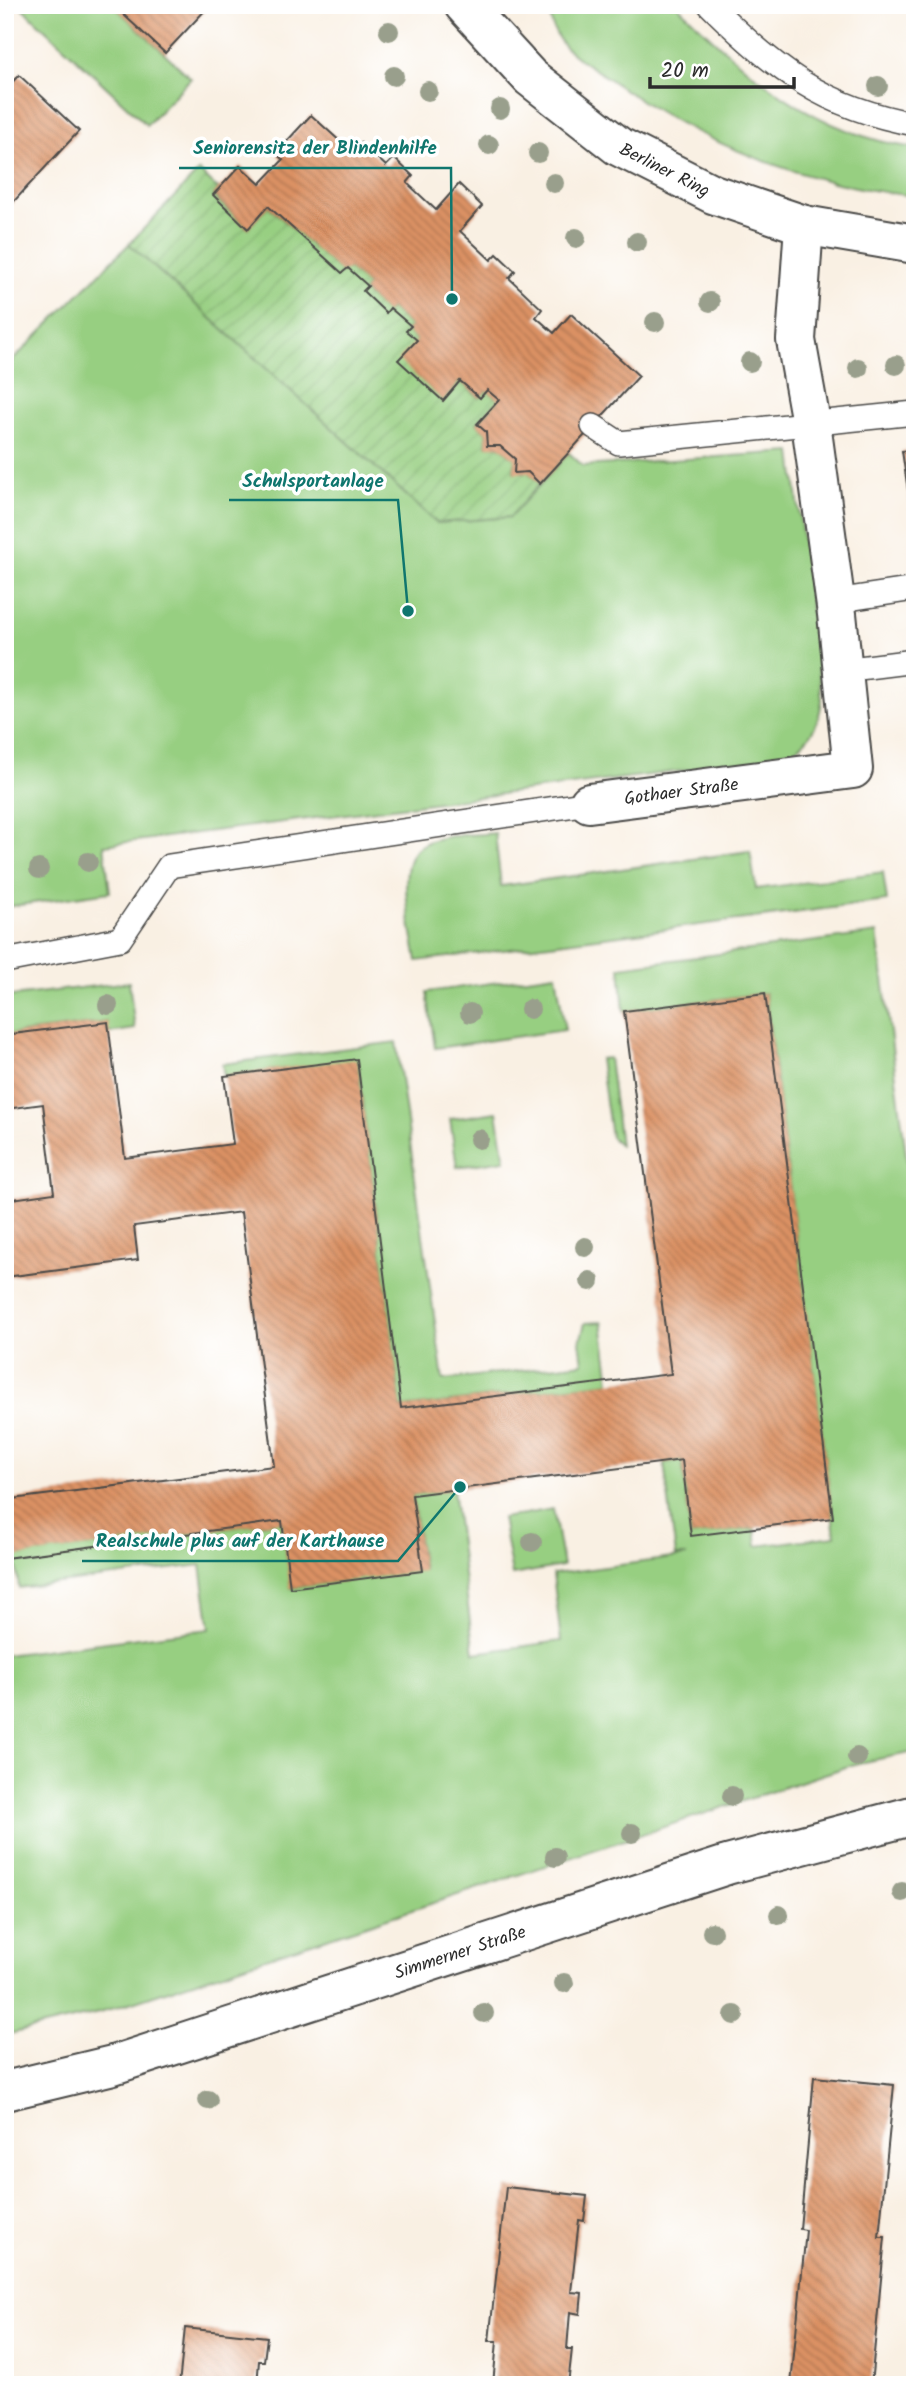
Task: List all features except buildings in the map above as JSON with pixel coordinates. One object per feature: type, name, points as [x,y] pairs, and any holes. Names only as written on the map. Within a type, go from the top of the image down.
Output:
[{"type":"street","name":"Berliner Ring","points":[[464,5],[530,77],[618,146],[713,194],[804,225],[915,244]]},
{"type":"street","name":"Gothaer Straße","points":[[589,803],[853,769],[835,601],[811,423],[796,340],[804,225]]},
{"type":"street","name":"Simmerner Straße","points":[[5,2091],[113,2065],[714,1869],[915,1815]]},
{"type":"lane","points":[[710,5],[747,42],[810,89],[872,116],[915,124]]},
{"type":"lane","points":[[593,426],[619,443],[915,413]]},
{"type":"lane","points":[[835,601],[915,589]]},
{"type":"lane","points":[[843,670],[915,661]]},
{"type":"lane","name":"Gothaer Straße","points":[[5,961],[120,939],[169,866],[589,803]]},
{"type":"green space","points":[[19,5],[113,5],[191,78],[147,125]]},
{"type":"green space","points":[[549,5],[677,5],[730,54],[784,97],[845,129],[878,141],[915,148],[915,196],[833,182],[794,171],[754,157],[679,123],[643,102],[568,50],[555,32]]},
{"type":"green space","points":[[199,171],[218,189],[213,196],[248,228],[268,206],[342,273],[348,268],[368,286],[363,291],[386,312],[390,308],[411,326],[406,331],[417,340],[443,400],[460,381],[479,398],[487,390],[499,400],[477,423],[486,432],[487,445],[500,446],[515,459],[514,472],[528,472],[540,484],[510,517],[437,523],[129,244]]},
{"type":"green space","points":[[129,244],[437,523],[510,517],[569,453],[583,466],[792,452],[822,700],[818,720],[810,735],[799,747],[782,758],[104,845],[110,892],[5,907],[5,368]]},
{"type":"green space","points":[[495,833],[501,886],[750,851],[756,889],[883,872],[887,901],[417,961],[406,883],[412,855],[420,846],[437,839]]},
{"type":"green space","points":[[877,933],[915,1222],[915,1752],[858,1763],[99,2013],[5,2035],[5,1958],[12,1957],[5,1905],[5,1655],[210,1629],[201,1565],[19,1588],[15,1556],[282,1521],[291,1588],[423,1570],[412,1495],[453,1489],[474,1653],[561,1641],[553,1574],[687,1556],[676,1556],[664,1463],[682,1460],[691,1536],[755,1528],[757,1546],[835,1536],[765,993],[624,1011],[620,967]]},
{"type":"green space","points":[[556,974],[565,1030],[435,1048],[427,992]]},
{"type":"green space","points":[[129,982],[135,1029],[108,1033],[107,1022],[5,1035],[5,997]]},
{"type":"green space","points":[[396,1042],[443,1380],[583,1363],[580,1342],[585,1323],[602,1322],[610,1382],[401,1408],[357,1060],[224,1076],[222,1064]]},
{"type":"green space","points":[[609,1058],[620,1145],[611,1137],[600,1059]]},
{"type":"green space","points":[[497,1112],[505,1160],[457,1167],[450,1119]]},
{"type":"green space","points":[[553,1509],[563,1566],[512,1575],[502,1518]]},
{"type":"place","name":"Seniorensitz der Blindenhilfe","points":[[452,299]]},
{"type":"place","name":"Schulsportanlage","points":[[408,611]]},
{"type":"place","name":"Realschule plus auf der Karthause","points":[[460,1487]]}]
